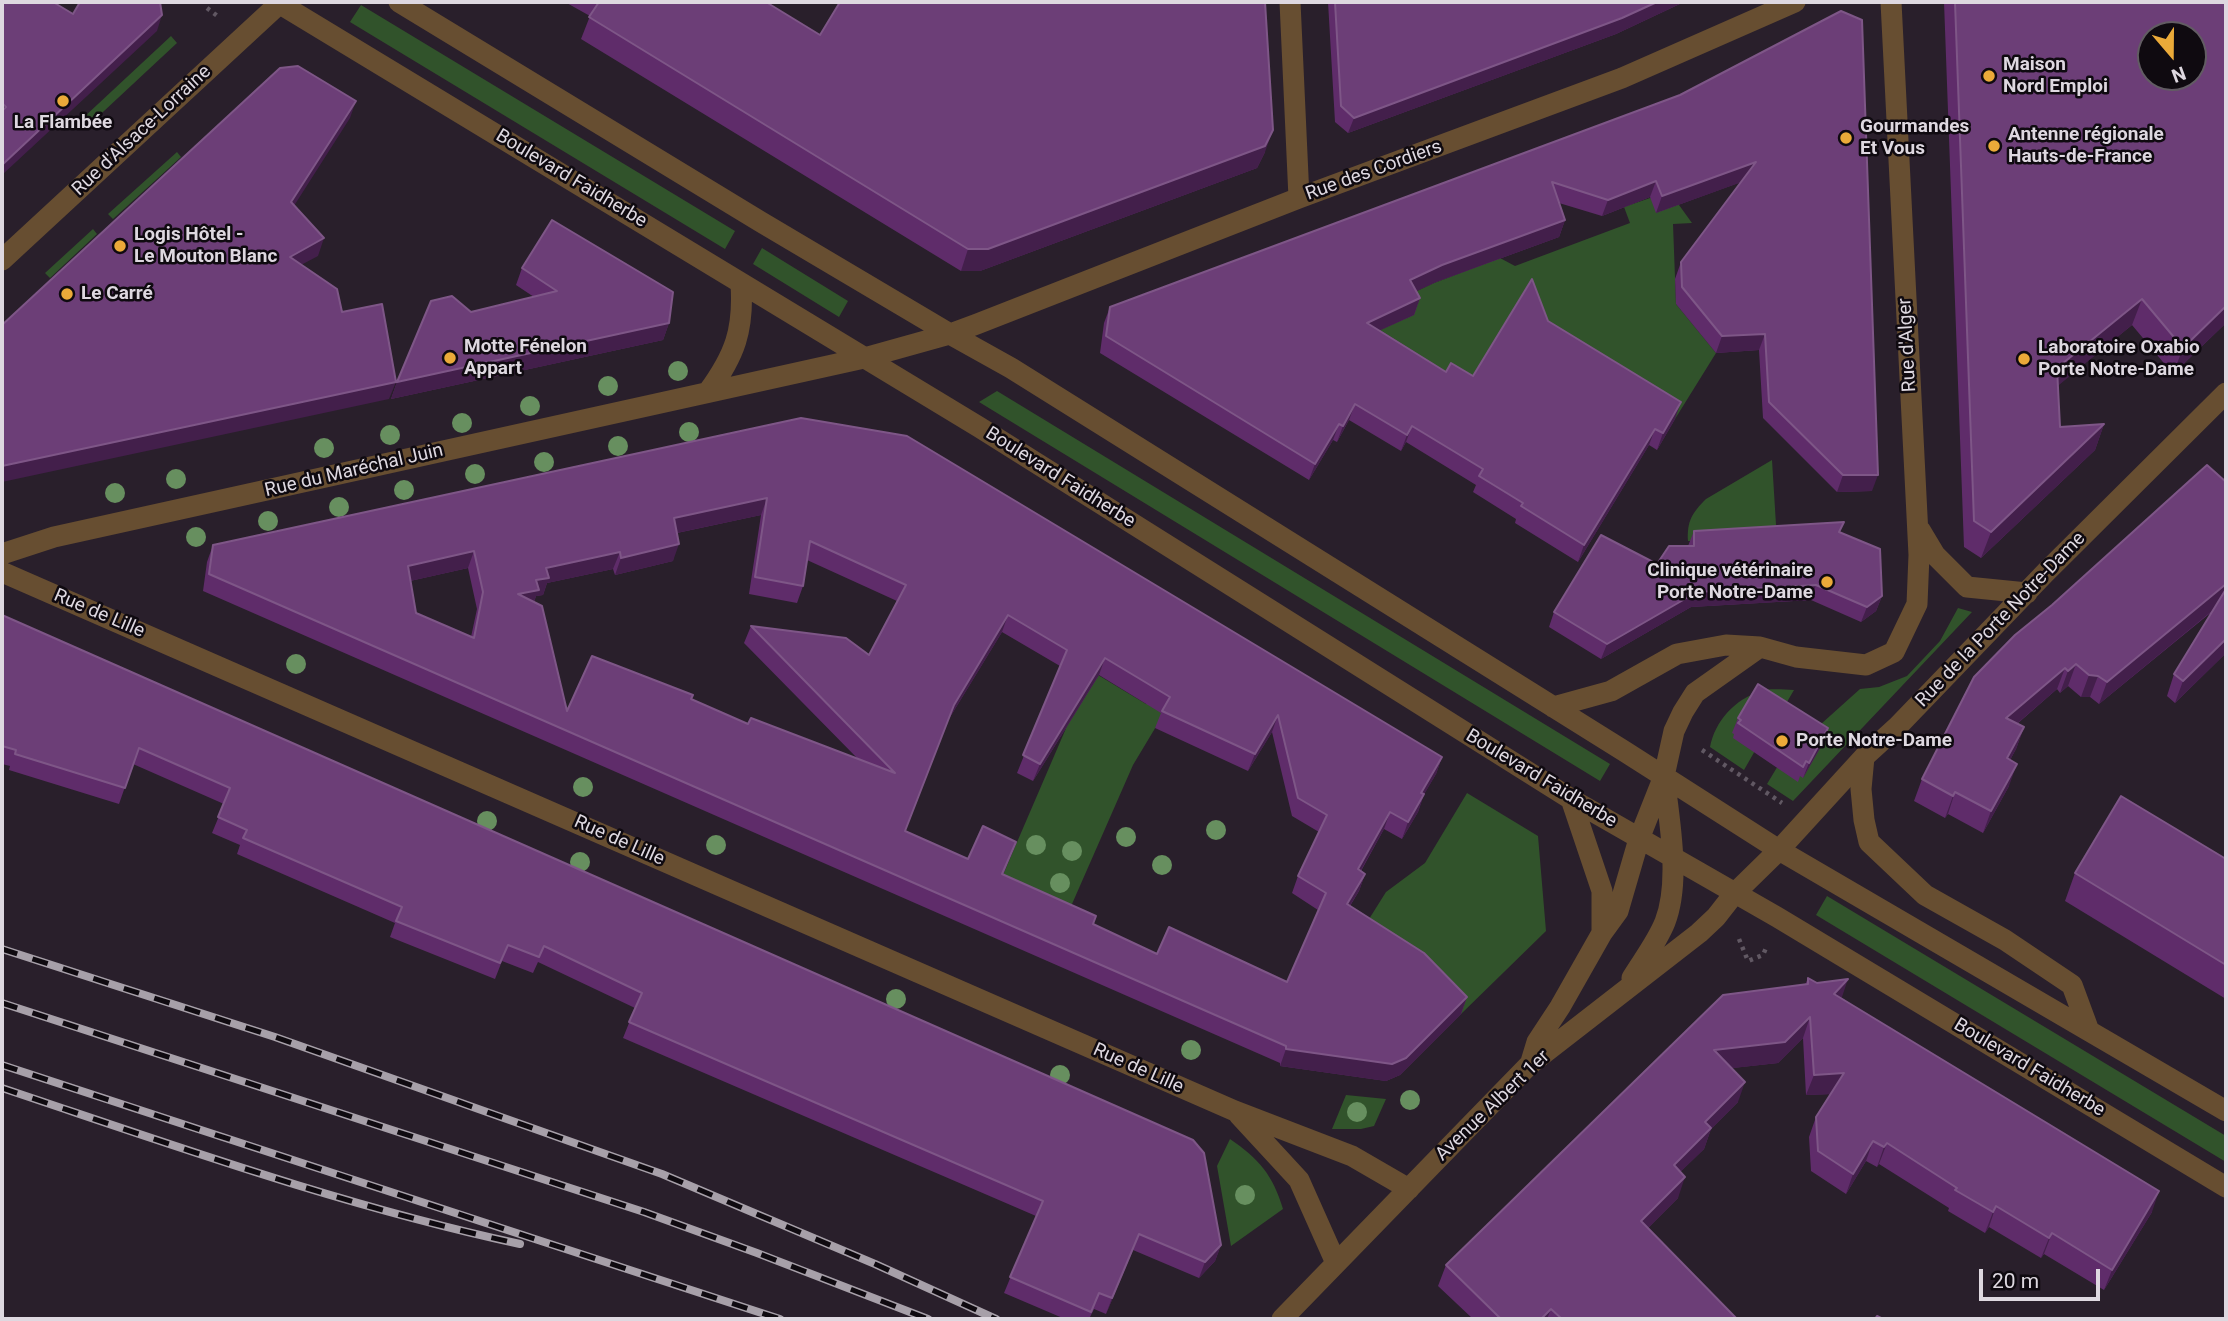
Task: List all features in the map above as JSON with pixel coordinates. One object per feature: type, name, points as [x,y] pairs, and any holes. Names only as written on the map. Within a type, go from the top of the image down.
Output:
[{"type":"street","name":"Rue d'Alsace-Lorraine","points":[[2,260],[279,2]]},
{"type":"street","name":"Boulevard Faidherbe","points":[[279,2],[979,427],[1571,799],[1777,917],[2226,1187]]},
{"type":"street","points":[[399,2],[950,334],[1011,368],[1779,850],[2226,1111]]},
{"type":"street","points":[[1290,2],[1299,198]]},
{"type":"street","name":"Rue des Cordiers","points":[[950,334],[1299,198],[1622,78],[1795,2]]},
{"type":"street","name":"Rue d'Alger","points":[[1760,647],[1796,657],[1867,666],[1894,652],[1917,604],[1917,525],[1891,2]]},
{"type":"street","points":[[708,392],[723,371],[738,337],[741,284]]},
{"type":"street","points":[[864,358],[950,334]]},
{"type":"street","name":"Rue du Maréchal Juin","points":[[2,554],[54,537],[864,358]]},
{"type":"street","name":"Rue de la Porte Notre-Dame","points":[[1779,850],[1864,757],[1898,726],[2226,393]]},
{"type":"street","points":[[1917,525],[1935,555],[1967,587],[2027,593]]},
{"type":"street","name":"Rue de Lille","points":[[2,572],[1235,1111],[1352,1156],[1409,1189]]},
{"type":"street","points":[[1553,708],[1611,691],[1677,654],[1726,645],[1760,647]]},
{"type":"street","points":[[1530,1065],[1537,1042],[1618,911],[1639,839],[1664,776],[1675,731],[1683,712],[1695,693],[1760,647]]},
{"type":"street","points":[[1864,757],[1861,789],[1869,842],[1925,895],[2005,940],[2072,985],[2089,1031]]},
{"type":"street","points":[[1623,992],[1665,921],[1671,890],[1673,858],[1664,776]]},
{"type":"street","points":[[1571,799],[1602,891],[1602,933]]},
{"type":"street","name":"Avenue Albert 1er","points":[[1282,1319],[1530,1065],[1699,933],[1779,850]]},
{"type":"street","name":"Rue de Lille","points":[[1235,1111],[1299,1180],[1336,1263]]},
{"type":"path","points":[[1675,731],[1807,820]]},
{"type":"green space","points":[[361,5],[735,231],[725,249],[350,22]]},
{"type":"green space","points":[[171,36],[177,43],[89,125],[83,118]]},
{"type":"green space","points":[[177,152],[181,157],[113,219],[108,214]]},
{"type":"green space","points":[[1650,198],[1679,205],[1692,223],[1673,224],[1676,304],[1716,353],[1675,419],[1512,319],[1467,393],[1372,332],[1404,297],[1500,258],[1515,266],[1630,223],[1624,207]]},
{"type":"green space","points":[[93,229],[97,234],[50,278],[45,273]]},
{"type":"green space","points":[[762,248],[848,301],[839,317],[753,264]]},
{"type":"green space","points":[[997,391],[1610,764],[1600,781],[979,402]]},
{"type":"green space","points":[[1772,460],[1777,541],[1688,541],[1691,518],[1706,499]]},
{"type":"green space","points":[[1958,608],[1972,612],[1793,801],[1767,784],[1779,764],[1756,749],[1744,770],[1710,747],[1716,728],[1728,712],[1743,699],[1765,690],[1794,690],[1780,714],[1811,733],[1860,689],[1879,687],[1907,676],[1940,641]]},
{"type":"green space","points":[[1098,675],[1146,704],[1178,690],[1133,765],[1047,961],[996,891],[1067,726]]},
{"type":"green space","points":[[1467,793],[1538,836],[1546,931],[1461,1014],[1418,970],[1359,935],[1386,892],[1425,863]]},
{"type":"green space","points":[[1827,896],[2226,1136],[2226,1162],[1816,915]]},
{"type":"green space","points":[[1346,1095],[1386,1099],[1374,1126],[1332,1129]]},
{"type":"green space","points":[[1230,1139],[1264,1169],[1275,1187],[1283,1209],[1231,1246],[1217,1166]]},
{"type":"building","points":[[2,2],[53,2],[73,14],[80,2],[160,2],[162,15],[2,165],[2,111],[6,107],[2,103]]},
{"type":"building","points":[[599,2],[766,2],[820,35],[840,2],[1265,2],[1273,130],[1265,146],[988,249],[968,249],[589,17]]},
{"type":"building","points":[[1335,2],[1657,2],[1622,18],[1354,118],[1341,106]]},
{"type":"building","points":[[1955,2],[2226,2],[2226,306],[2183,348],[2142,299],[2057,368],[2060,427],[2104,424],[1991,532],[1974,521]]},
{"type":"building","points":[[1841,11],[1862,20],[1878,475],[1843,475],[1769,402],[1765,334],[1722,336],[1682,287],[1681,262],[1756,162],[1662,196],[1656,181],[1608,200],[1552,182],[1565,220],[1442,265],[1410,280],[1420,298],[1367,323],[1446,372],[1451,363],[1473,376],[1532,279],[1548,321],[1681,402],[1663,433],[1655,429],[1584,545],[1479,476],[1483,469],[1412,426],[1407,435],[1355,404],[1343,426],[1339,424],[1315,464],[1106,336],[1110,307],[1680,95]]},
{"type":"building","points":[[298,66],[356,101],[291,202],[324,238],[290,257],[337,289],[342,312],[382,304],[396,382],[2,466],[2,325],[280,68]]},
{"type":"building","points":[[552,220],[673,292],[669,323],[397,382],[431,301],[452,296],[471,312],[557,291],[522,268]]},
{"type":"building","points":[[801,418],[907,436],[1442,757],[1408,822],[1390,812],[1358,869],[1365,874],[1347,904],[1424,953],[1467,997],[1406,1058],[1392,1064],[1286,1049],[1286,1046],[209,574],[213,545]],"holes":[[[767,498],[755,577],[803,586],[810,541],[906,585],[869,655],[846,638],[751,626],[895,773],[751,718],[748,724],[691,699],[693,695],[592,656],[567,711],[542,606],[518,594],[539,590],[536,580],[549,578],[546,568],[620,552],[621,558],[679,544],[674,518]],[[474,551],[483,592],[474,638],[416,613],[408,566]],[[1008,615],[1067,650],[1023,755],[1040,764],[1105,658],[1170,697],[1162,711],[1255,754],[1278,715],[1298,798],[1327,815],[1298,876],[1326,893],[1287,982],[1169,927],[1157,954],[1093,924],[1096,916],[1002,874],[1016,842],[983,826],[968,859],[905,831],[954,705]]]},
{"type":"building","points":[[2207,465],[2226,482],[2226,584],[2107,682],[2098,676],[2089,675],[2076,664],[2068,671],[2065,668],[2006,718],[2024,727],[2007,758],[2017,764],[1991,811],[1955,792],[1953,796],[1922,779],[1974,677],[2015,635]]},
{"type":"building","points":[[1844,522],[1839,532],[1880,549],[1882,596],[1867,607],[1816,585],[1697,592],[1607,644],[1554,612],[1601,535],[1657,564],[1669,546],[1694,546],[1694,531]]},
{"type":"building","points":[[2226,589],[2226,639],[2183,681],[2174,674]]},
{"type":"building","points":[[2,615],[1193,1140],[1204,1153],[1221,1245],[1205,1262],[1139,1234],[1112,1298],[1099,1293],[1091,1312],[1010,1277],[1043,1201],[629,1022],[642,993],[544,946],[539,957],[508,945],[500,963],[396,921],[402,907],[243,838],[247,830],[218,817],[230,788],[139,748],[125,788],[15,754],[16,750],[2,746]]},
{"type":"building","name":"Porte Notre-Dame","points":[[1758,684],[1828,728],[1809,763],[1806,761],[1803,767],[1738,723],[1741,720],[1738,718]]},
{"type":"building","points":[[2121,796],[2226,859],[2226,965],[2075,873]]},
{"type":"building","points":[[1808,978],[1817,983],[1848,979],[1834,994],[2159,1191],[2112,1270],[2052,1233],[2049,1238],[1996,1206],[1993,1212],[1955,1190],[1957,1188],[1887,1143],[1884,1147],[1873,1141],[1853,1174],[1818,1151],[1816,1117],[1844,1073],[1814,1075],[1810,1017],[1785,1042],[1714,1050],[1745,1082],[1705,1122],[1711,1128],[1674,1165],[1685,1177],[1641,1221],[1737,1319],[1562,1319],[1551,1309],[1541,1319],[1501,1319],[1446,1265],[1723,995],[1808,984]]},
{"type":"railway","points":[[2,949],[275,1037],[662,1174],[875,1264],[996,1319]]},
{"type":"railway","points":[[2,1003],[644,1212],[928,1319]]},
{"type":"railway","points":[[2,1065],[780,1319]]},
{"type":"railway","points":[[2,1088],[323,1193],[388,1212],[520,1244]]},
{"type":"place","name":"Maison Nord Emploi","points":[[1989,76]]},
{"type":"place","name":"La Flambée","points":[[63,101]]},
{"type":"place","name":"Gourmandes Et Vous","points":[[1846,138]]},
{"type":"place","name":"Antenne régionale Hauts-de-France","points":[[1994,146]]},
{"type":"place","name":"Logis Hôtel - Le Mouton Blanc","points":[[120,246]]},
{"type":"place","name":"Le Carré","points":[[67,294]]},
{"type":"place","name":"Motte Fénelon Appart","points":[[450,358]]},
{"type":"place","name":"Laboratoire Oxabio Porte Notre-Dame","points":[[2024,359]]},
{"type":"place","name":"Clinique vétérinaire Porte Notre-Dame","points":[[1827,582]]},
{"type":"place","name":"Porte Notre-Dame","points":[[1782,741]]}]
